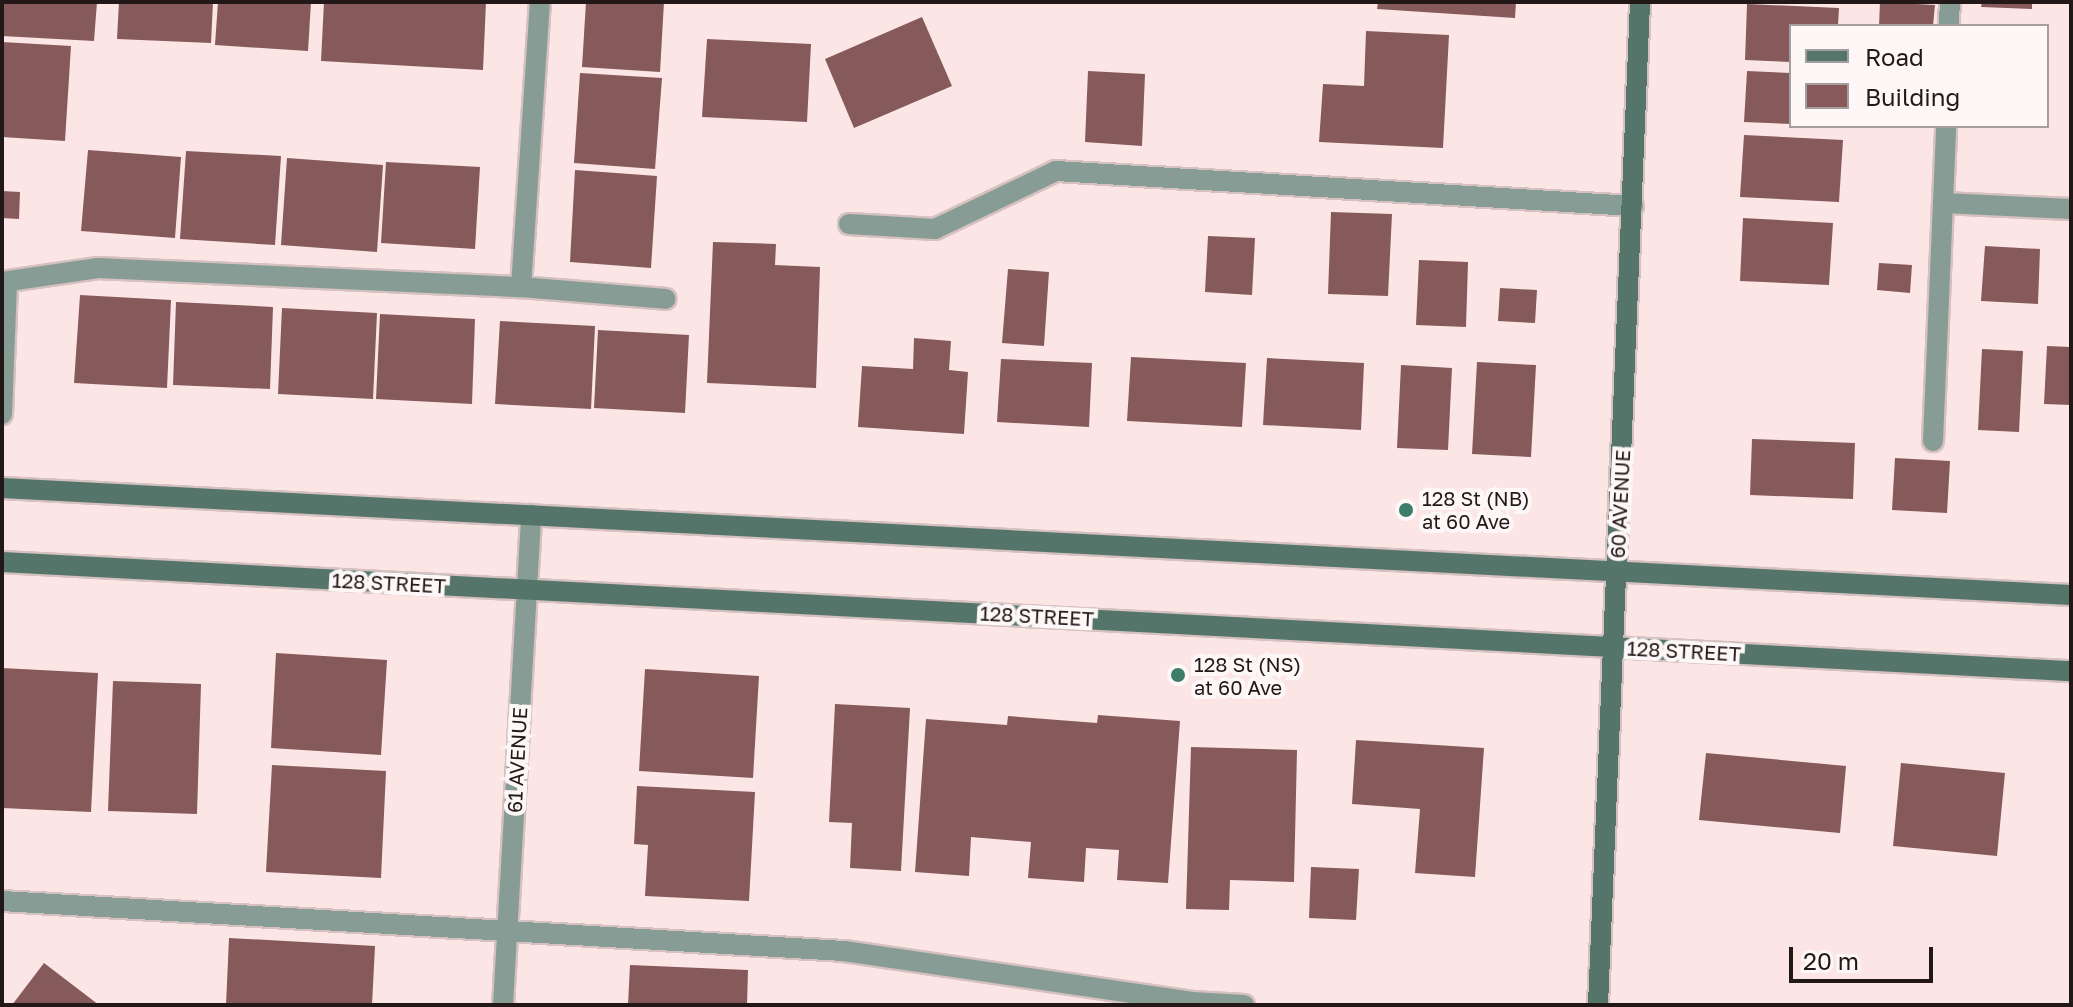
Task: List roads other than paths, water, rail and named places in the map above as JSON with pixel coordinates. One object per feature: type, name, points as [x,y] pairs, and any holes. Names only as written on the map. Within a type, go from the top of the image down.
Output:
[{"type":"main road","name":"60 AVENUE","points":[[1598,1005],[1640,2]]},
{"type":"main road","points":[[2,488],[2071,595]]},
{"type":"main road","name":"128 STREET","points":[[2,562],[2071,671]]},
{"type":"street","points":[[521,287],[540,2]]},
{"type":"street","points":[[1949,24],[1950,2]]},
{"type":"street","points":[[1933,441],[1946,128]]},
{"type":"street","points":[[849,224],[935,229],[1056,171],[1633,206]]},
{"type":"street","points":[[1943,203],[2071,209]]},
{"type":"street","points":[[2,414],[5,283],[98,268],[521,287],[666,299]]},
{"type":"street","name":"61 AVENUE","points":[[503,1005],[531,515]]},
{"type":"street","points":[[2,901],[844,951],[1192,1002],[1244,1005]]},
{"type":"place","name":"128 St (NB) at 60 Ave","points":[[1406,510]]},
{"type":"place","name":"128 St (NS) at 60 Ave","points":[[1178,675]]}]
